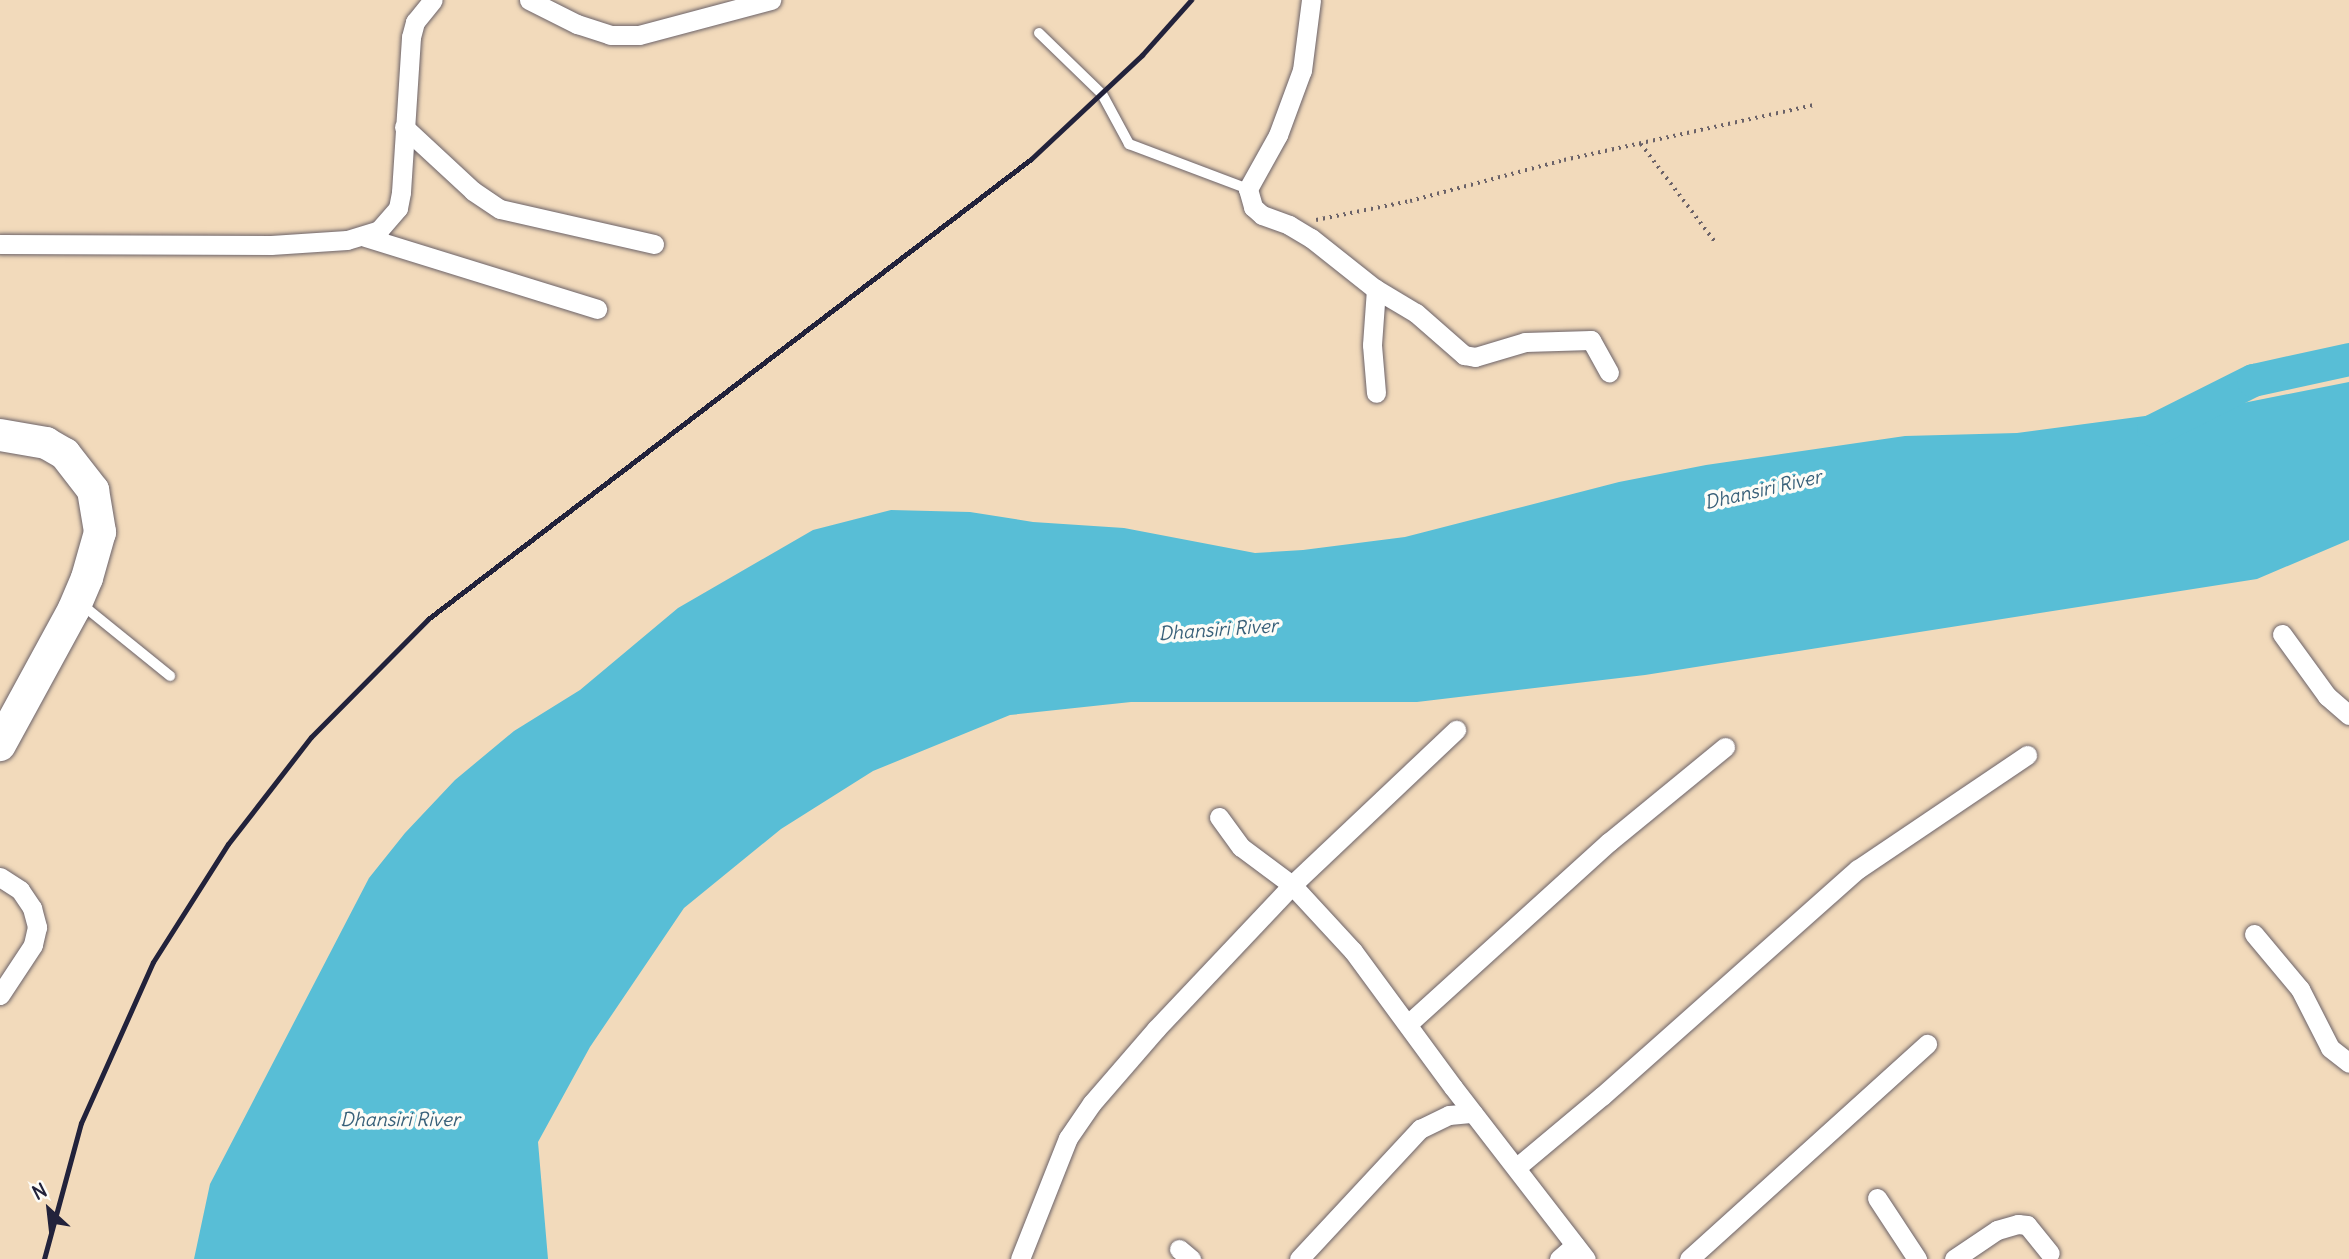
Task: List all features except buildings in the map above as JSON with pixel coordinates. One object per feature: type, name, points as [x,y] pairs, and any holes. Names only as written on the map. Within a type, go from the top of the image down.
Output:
[{"type":"highway","points":[[0,435],[46,443],[65,453],[93,490],[100,532],[96,553],[77,601],[0,745]]},
{"type":"street","points":[[365,237],[389,221],[398,208],[411,37],[415,22],[433,0]]},
{"type":"street","points":[[529,0],[584,27],[610,35],[639,35],[771,0]]},
{"type":"street","points":[[1311,0],[1303,70],[1278,135],[1248,189],[1253,206],[1262,215],[1289,225],[1311,238],[1376,289],[1416,313],[1464,355],[1475,357],[1525,342],[1591,340],[1609,372]]},
{"type":"street","points":[[404,127],[473,191],[500,209],[654,244]]},
{"type":"street","points":[[0,244],[271,245],[365,237],[597,309]]},
{"type":"street","points":[[1376,289],[1372,345],[1376,393]]},
{"type":"street","points":[[2282,634],[2327,696],[2349,715]]},
{"type":"street","points":[[1020,1259],[1077,1122],[1156,1029],[1292,884],[1456,730]]},
{"type":"street","points":[[1408,1024],[1609,842],[1726,747]]},
{"type":"street","points":[[1517,1167],[1602,1096],[1858,869],[2027,755]]},
{"type":"street","points":[[1219,817],[1241,847],[1292,884],[1353,951],[1580,1252],[1559,1259]]},
{"type":"street","points":[[0,877],[20,890],[32,908],[37,927],[33,945],[0,995]]},
{"type":"street","points":[[2254,934],[2300,989],[2330,1048],[2349,1063]]},
{"type":"street","points":[[1689,1259],[1927,1044]]},
{"type":"street","points":[[1299,1259],[1420,1129],[1449,1115],[1473,1112]]},
{"type":"street","points":[[1877,1198],[1917,1259]]},
{"type":"street","points":[[1954,1259],[1997,1230],[2018,1224],[2027,1226],[2050,1253]]},
{"type":"lane","points":[[1039,33],[1102,94],[1129,144],[1248,189]]},
{"type":"lane","points":[[77,601],[170,676]]},
{"type":"path","points":[[1289,225],[1410,201],[1640,144],[1815,105]]},
{"type":"path","points":[[1640,144],[1716,243]]},
{"type":"water","name":"Dhansiri River","points":[[2349,382],[2349,540],[2257,579],[1645,675],[1417,702],[1131,702],[1010,715],[873,771],[781,829],[684,908],[590,1047],[538,1142],[548,1259],[194,1259],[210,1184],[369,878],[405,833],[455,780],[514,731],[580,690],[678,608],[813,530],[891,510],[970,512],[1033,522],[1124,528],[1255,553],[1303,550],[1405,537],[1619,482],[1706,465],[1905,436],[2017,433],[2243,403]]},
{"type":"waterway","name":"Dhansiri River","points":[[2153,430],[2253,380],[2349,359]]},
{"type":"railway","points":[[44,1259],[81,1123],[153,962],[228,844],[311,737],[428,619],[1031,159],[1142,55],[1191,0]]}]
